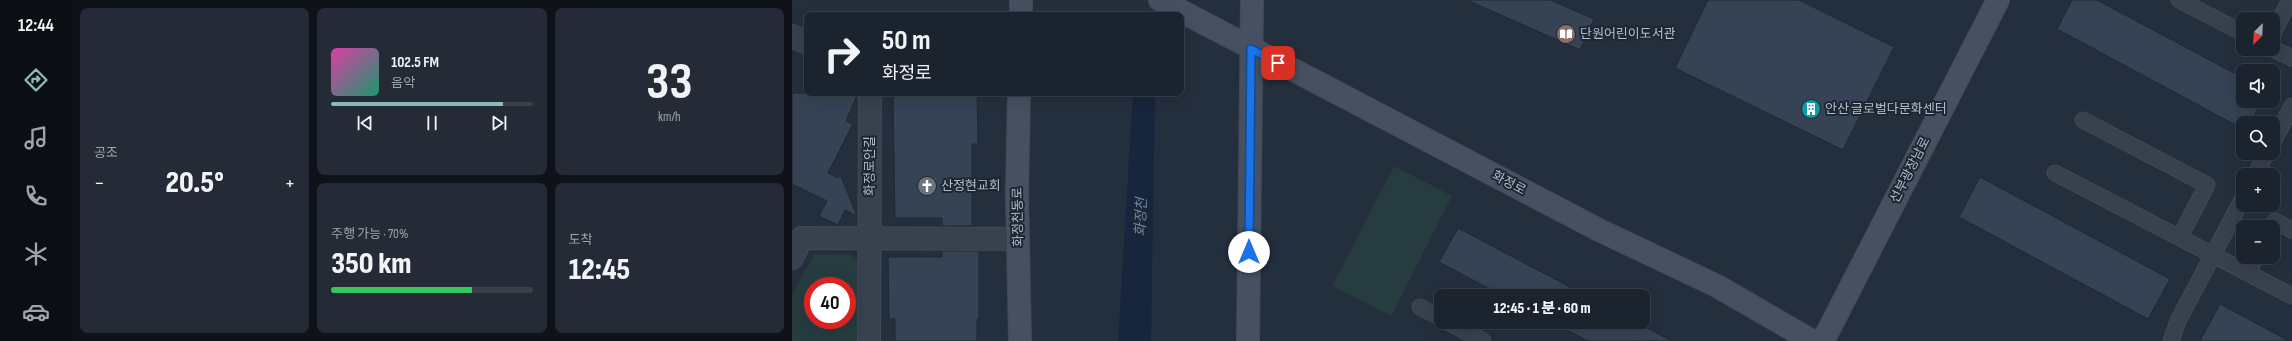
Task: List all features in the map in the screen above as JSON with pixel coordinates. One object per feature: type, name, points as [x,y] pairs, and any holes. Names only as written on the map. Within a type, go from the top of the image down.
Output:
[{"type":"street","points":[[1021,0],[1021,12]]},
{"type":"street","name":"화정로","points":[[1160,0],[1207,23],[1251,49],[1599,230],[1717,286],[1812,341]]},
{"type":"street","points":[[1248,341],[1252,0]]},
{"type":"street","name":"선부광장남로","points":[[1823,341],[1998,0]]},
{"type":"street","points":[[792,36],[804,42]]},
{"type":"street","name":"화정로안길","points":[[869,341],[871,239],[870,96]]},
{"type":"street","name":"화정천동로","points":[[1019,96],[1018,239],[1020,341]]},
{"type":"street","points":[[792,258],[802,238],[1018,239]]},
{"type":"lane","points":[[2179,0],[2236,29]]},
{"type":"lane","points":[[2280,19],[2290,0]]},
{"type":"lane","points":[[2280,52],[2292,58]]},
{"type":"lane","points":[[2280,129],[2292,106]]},
{"type":"lane","points":[[2083,120],[2207,185],[2180,237]]},
{"type":"lane","points":[[2055,173],[2292,296]]},
{"type":"lane","points":[[2171,341],[2178,321],[2236,211]]},
{"type":"lane","points":[[2280,224],[2292,230]]},
{"type":"lane","points":[[2248,273],[2252,264]]},
{"type":"lane","points":[[1420,306],[1434,314]]},
{"type":"lane","points":[[1461,329],[1483,341]]},
{"type":"green space","points":[[1394,166],[1452,196],[1391,316],[1332,286]]},
{"type":"green space","points":[[849,254],[859,263],[859,341],[792,341],[792,295],[814,255]]},
{"type":"water","name":"화정천","points":[[1133,96],[1155,96],[1151,341],[1118,341]]},
{"type":"pier","points":[[1134,0],[1165,0],[1164,12],[1134,12]]},
{"type":"building","name":"단원어린이도서관","points":[[1467,0],[1550,0],[1594,19],[1580,50]]},
{"type":"building","name":"안산 글로벌다문화센터","points":[[1708,0],[1799,0],[1894,47],[1843,150],[1675,68]]},
{"type":"building","points":[[2072,0],[2097,0],[2236,74],[2236,108],[2258,108],[2254,116],[2236,116],[2236,125],[2057,29]]},
{"type":"building","points":[[792,93],[804,93],[804,96],[857,96],[846,121],[853,124],[828,173],[838,178],[840,174],[857,216],[845,210],[838,225],[819,216],[827,201],[792,184]]},
{"type":"building","points":[[893,96],[977,96],[978,144],[972,144],[972,226],[942,226],[942,218],[895,218]]},
{"type":"building","points":[[1980,177],[2170,279],[2148,319],[1959,217]]},
{"type":"building","points":[[1458,228],[1574,289],[1490,289],[1439,262]]},
{"type":"building","points":[[942,251],[979,251],[979,319],[977,319],[977,341],[895,341],[895,319],[889,319],[888,257],[942,257]]},
{"type":"building","points":[[2220,304],[2289,341],[2200,341]]},
{"type":"building","points":[[1565,329],[1649,329],[1672,341],[1588,341]]},
{"type":"place","name":"단원어린이도서관","points":[[1566,34]]},
{"type":"place","name":"안산 글로벌다문화센터","points":[[1811,109]]},
{"type":"place","name":"산정현교회","points":[[927,186]]},
{"type":"route","points":[[1249,252],[1251,49],[1278,63]]}]
